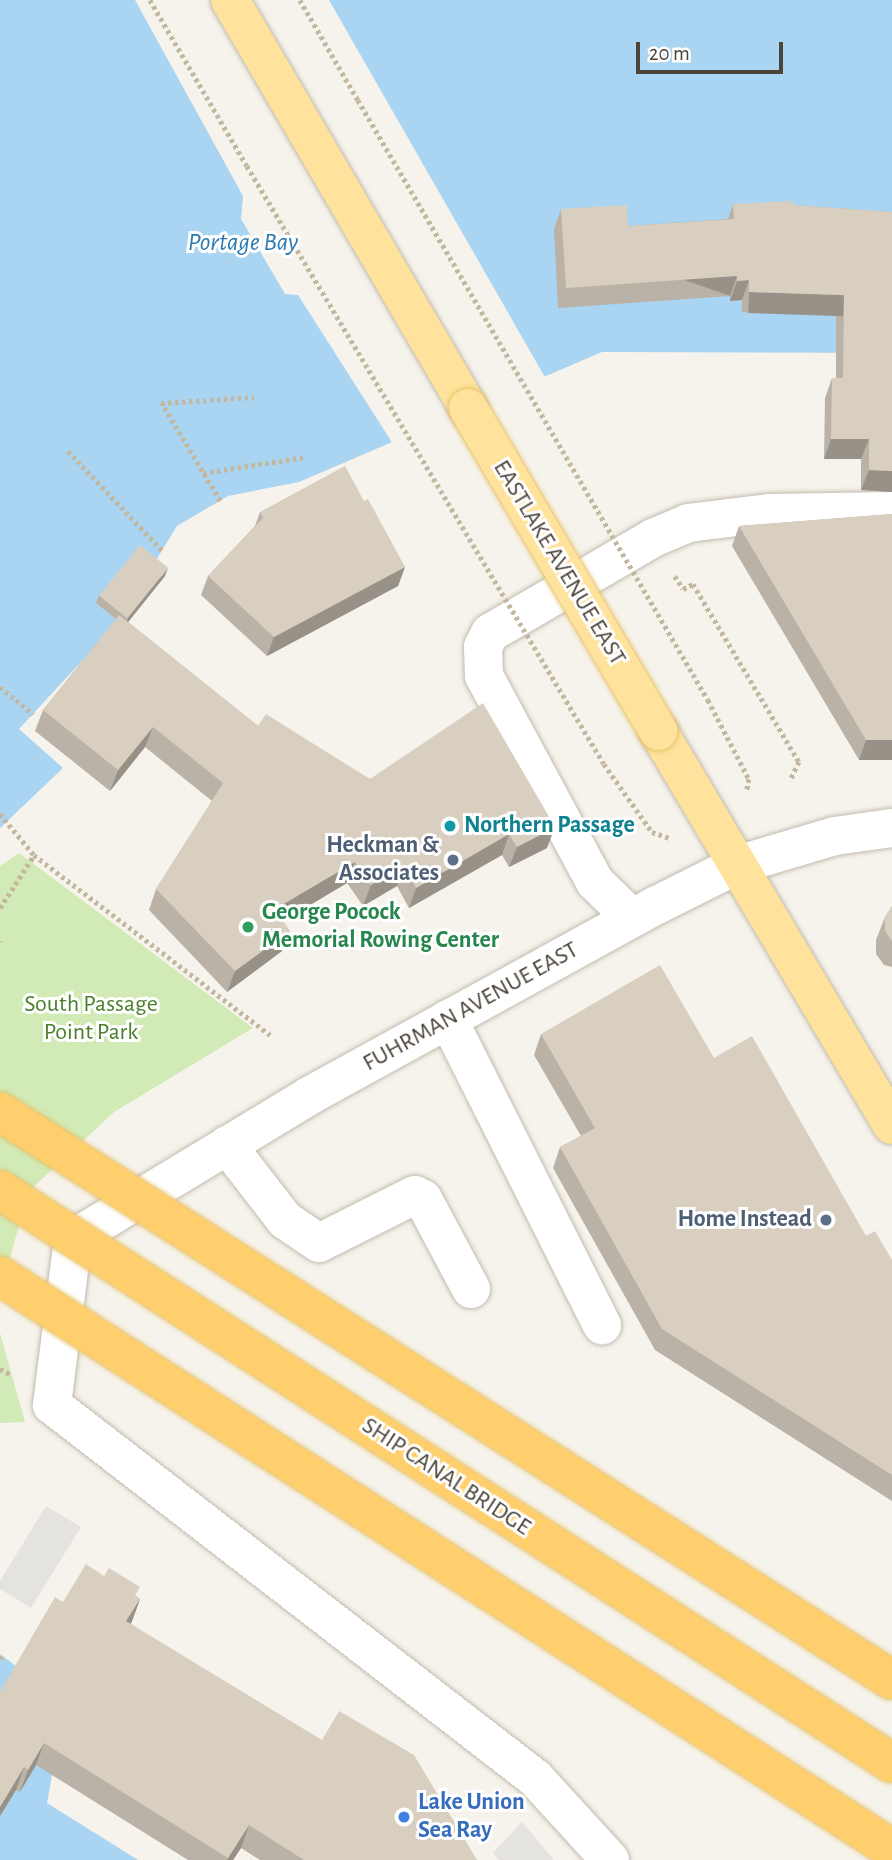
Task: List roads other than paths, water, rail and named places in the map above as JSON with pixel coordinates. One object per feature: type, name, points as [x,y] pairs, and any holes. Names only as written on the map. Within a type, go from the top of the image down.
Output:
[{"type":"highway","points":[[0,1112],[892,1680]]},
{"type":"highway","name":"SHIP CANAL BRIDGE","points":[[0,1190],[892,1763]]},
{"type":"highway","points":[[0,1276],[892,1849]]},
{"type":"main road","name":"EASTLAKE AVENUE EAST","points":[[230,0],[737,866],[892,1125]]},
{"type":"street","points":[[632,918],[595,882],[484,676],[483,647],[490,633],[653,538],[688,523],[770,513],[892,511]]},
{"type":"street","name":"FUHRMAN AVENUE EAST","points":[[610,1860],[535,1778],[52,1405],[73,1239],[228,1145],[632,918],[737,866],[835,835],[892,828]]},
{"type":"street","points":[[448,1019],[602,1325]]},
{"type":"street","points":[[228,1145],[285,1220],[319,1243],[415,1195],[423,1199],[471,1289]]},
{"type":"water","name":"Portage Bay","points":[[0,0],[892,0],[892,353],[602,352],[299,482],[228,496],[177,526],[118,622],[19,729],[63,768],[0,828]]},
{"type":"water","points":[[0,1654],[65,1703],[47,1803],[138,1860],[0,1860]]},
{"type":"place","name":"Northern Passage","points":[[450,826]]},
{"type":"place","name":"Heckman & Associates","points":[[453,860]]},
{"type":"place","name":"George Pocock Memorial Rowing Center","points":[[248,927]]},
{"type":"place","name":"Home Instead","points":[[826,1220]]},
{"type":"place","name":"Lake Union Sea Ray","points":[[404,1817]]},
{"type":"park label","name":"South Passage Point Park","points":[[91,1019]]}]
